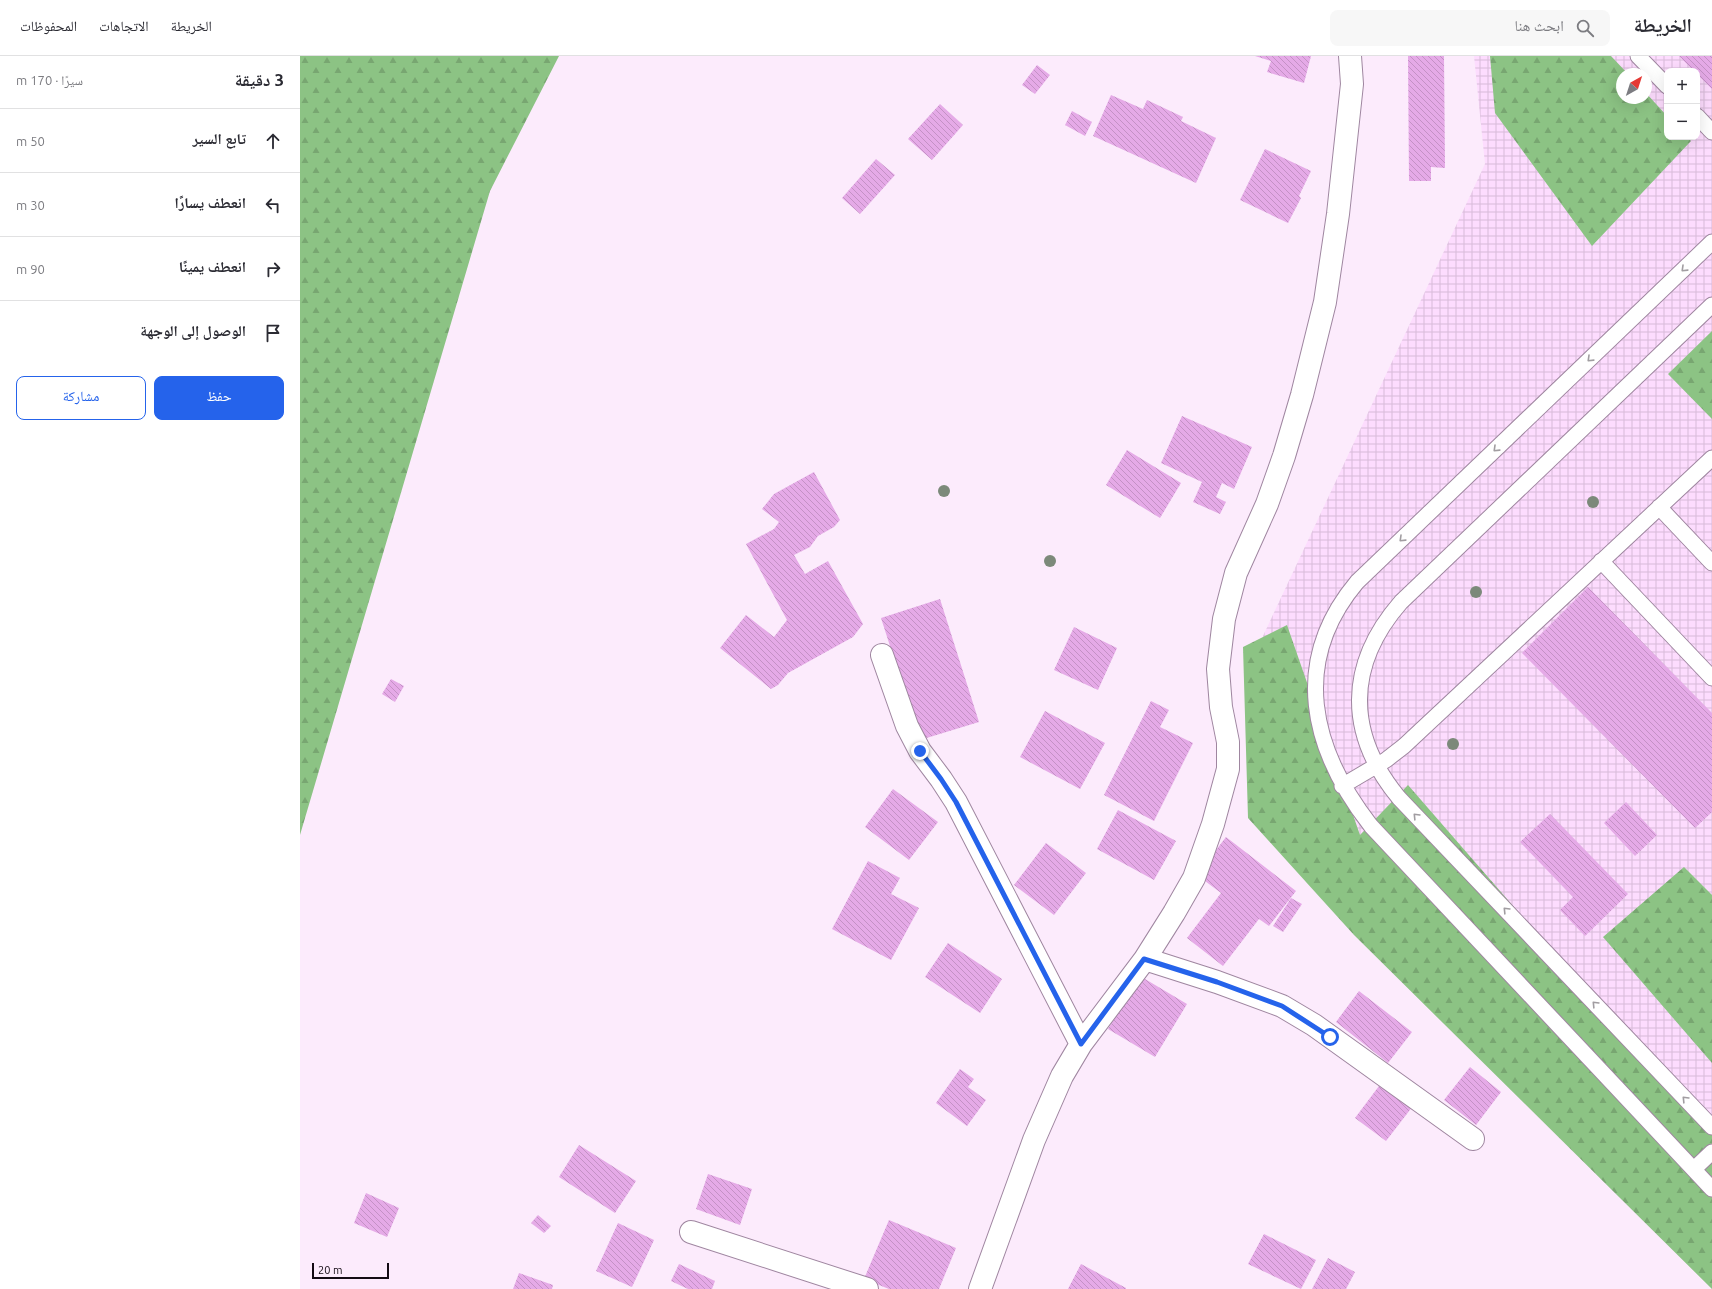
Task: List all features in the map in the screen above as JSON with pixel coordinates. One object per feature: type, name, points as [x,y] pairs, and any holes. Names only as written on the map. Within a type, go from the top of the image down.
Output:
[{"type":"street","points":[[980,1289],[1034,1140],[1062,1076],[1081,1044],[1144,959],[1174,914],[1194,878],[1212,824],[1228,768],[1228,742],[1221,707],[1218,669],[1224,619],[1236,574],[1267,504],[1284,456],[1302,395],[1325,302],[1338,214],[1352,84],[1350,56]]},
{"type":"street","points":[[882,655],[907,726],[920,751],[956,802],[1081,1044]]},
{"type":"street","points":[[1144,959],[1217,982],[1282,1006],[1314,1026],[1473,1139]]},
{"type":"street","points":[[691,1232],[867,1289]]},
{"type":"lane","points":[[1638,56],[1664,83]]},
{"type":"lane","points":[[1700,119],[1712,132]]},
{"type":"lane","points":[[1712,242],[1357,582],[1345,597],[1331,620],[1320,651],[1315,692],[1317,710],[1325,746],[1342,786],[1371,826],[1712,1188]]},
{"type":"lane","points":[[1712,305],[1401,602],[1388,617],[1377,634],[1369,651],[1363,670],[1360,690],[1362,729],[1368,748],[1375,766],[1399,798],[1712,1127]]},
{"type":"lane","points":[[1342,786],[1404,746],[1712,458]]},
{"type":"lane","points":[[1659,508],[1712,563]]},
{"type":"lane","points":[[1601,561],[1712,678]]},
{"type":"lane","points":[[1694,1169],[1712,1152]]},
{"type":"shaded area","points":[[1474,56],[1712,56],[1712,1186],[1325,889],[1263,636],[1485,164]]},
{"type":"green space","points":[[300,56],[559,56],[490,191],[300,835]]},
{"type":"green space","points":[[1490,56],[1611,56],[1622,68],[1616,68],[1616,104],[1652,104],[1652,100],[1664,113],[1664,140],[1691,141],[1592,246],[1495,113]]},
{"type":"green space","points":[[1712,331],[1712,419],[1668,374]]},
{"type":"green space","points":[[1287,625],[1360,835],[1408,785],[1712,1135],[1712,1289],[1354,935],[1248,818],[1243,647]]},
{"type":"green space","points":[[1684,867],[1712,895],[1712,1063],[1603,937]]},
{"type":"building","points":[[1255,56],[1311,56],[1304,83],[1267,72],[1271,61]]},
{"type":"building","points":[[1408,56],[1444,56],[1445,168],[1431,167],[1431,181],[1409,181]]},
{"type":"building","points":[[1679,56],[1712,56],[1712,89],[1700,77],[1700,68],[1691,68]]},
{"type":"building","points":[[1037,65],[1050,75],[1035,94],[1022,85]]},
{"type":"building","points":[[1111,95],[1143,109],[1147,100],[1183,117],[1181,121],[1216,138],[1196,183],[1093,136]]},
{"type":"building","points":[[940,104],[963,125],[932,160],[908,139]]},
{"type":"building","points":[[1072,111],[1092,122],[1085,136],[1065,125]]},
{"type":"building","points":[[1265,149],[1311,171],[1299,196],[1301,198],[1288,223],[1240,200]]},
{"type":"building","points":[[876,159],[895,175],[860,214],[842,198]]},
{"type":"building","points":[[1182,416],[1252,447],[1234,489],[1222,483],[1216,497],[1226,502],[1220,514],[1193,502],[1202,482],[1161,463]]},
{"type":"building","points":[[1127,450],[1181,483],[1160,518],[1106,485]]},
{"type":"building","points":[[814,472],[840,520],[834,527],[818,536],[810,547],[794,555],[805,574],[828,561],[863,624],[853,637],[788,673],[778,685],[771,689],[720,648],[746,615],[774,637],[787,620],[746,544],[774,529],[779,522],[762,509],[774,494]]},
{"type":"building","points":[[1588,587],[1712,713],[1712,812],[1695,828],[1522,653]]},
{"type":"building","points":[[940,599],[979,722],[920,740],[881,618]]},
{"type":"building","points":[[1074,627],[1117,648],[1098,690],[1054,670]]},
{"type":"building","points":[[391,679],[404,686],[395,702],[382,694]]},
{"type":"building","points":[[1151,701],[1169,710],[1160,727],[1193,743],[1154,821],[1104,795]]},
{"type":"building","points":[[1045,711],[1105,743],[1080,789],[1020,757]]},
{"type":"building","points":[[893,789],[938,822],[909,860],[865,827]]},
{"type":"building","points":[[1626,802],[1657,835],[1635,856],[1604,823]]},
{"type":"building","points":[[1118,810],[1176,841],[1154,880],[1097,849]]},
{"type":"building","points":[[1550,814],[1628,894],[1585,936],[1560,910],[1573,897],[1520,842]]},
{"type":"building","points":[[1226,837],[1296,891],[1269,926],[1259,919],[1223,966],[1187,938],[1221,893],[1197,875]]},
{"type":"building","points":[[1046,843],[1086,873],[1054,915],[1014,885]]},
{"type":"building","points":[[868,861],[900,878],[891,894],[919,908],[891,960],[832,929]]},
{"type":"building","points":[[1291,898],[1302,904],[1283,932],[1273,926]]},
{"type":"building","points":[[948,943],[1002,979],[980,1013],[925,977]]},
{"type":"building","points":[[1140,976],[1187,1004],[1155,1057],[1108,1029]]},
{"type":"building","points":[[1359,991],[1412,1032],[1388,1063],[1336,1022]]},
{"type":"building","points":[[1470,1067],[1501,1092],[1476,1125],[1444,1100]]},
{"type":"building","points":[[960,1069],[974,1079],[968,1087],[986,1100],[967,1126],[936,1103]]},
{"type":"building","points":[[1382,1082],[1413,1106],[1386,1141],[1355,1118]]},
{"type":"building","points":[[579,1145],[636,1181],[615,1213],[559,1177]]},
{"type":"building","points":[[708,1174],[752,1189],[740,1225],[696,1209]]},
{"type":"building","points":[[366,1193],[399,1208],[387,1237],[354,1223]]},
{"type":"building","points":[[538,1215],[551,1226],[544,1233],[531,1223]]},
{"type":"building","points":[[889,1220],[956,1248],[939,1289],[889,1289],[864,1279]]},
{"type":"building","points":[[618,1223],[654,1240],[632,1287],[596,1271]]},
{"type":"building","points":[[1264,1234],[1316,1260],[1301,1289],[1248,1264]]},
{"type":"building","points":[[1328,1258],[1355,1272],[1346,1289],[1312,1289]]},
{"type":"building","points":[[679,1264],[715,1281],[712,1289],[688,1289],[671,1281]]},
{"type":"building","points":[[1081,1264],[1126,1288],[1126,1289],[1068,1289]]},
{"type":"building","points":[[519,1273],[553,1285],[552,1289],[513,1289]]},
{"type":"route","points":[[920,751],[956,802],[1081,1044],[1144,959],[1217,982],[1282,1006],[1330,1037]]}]
